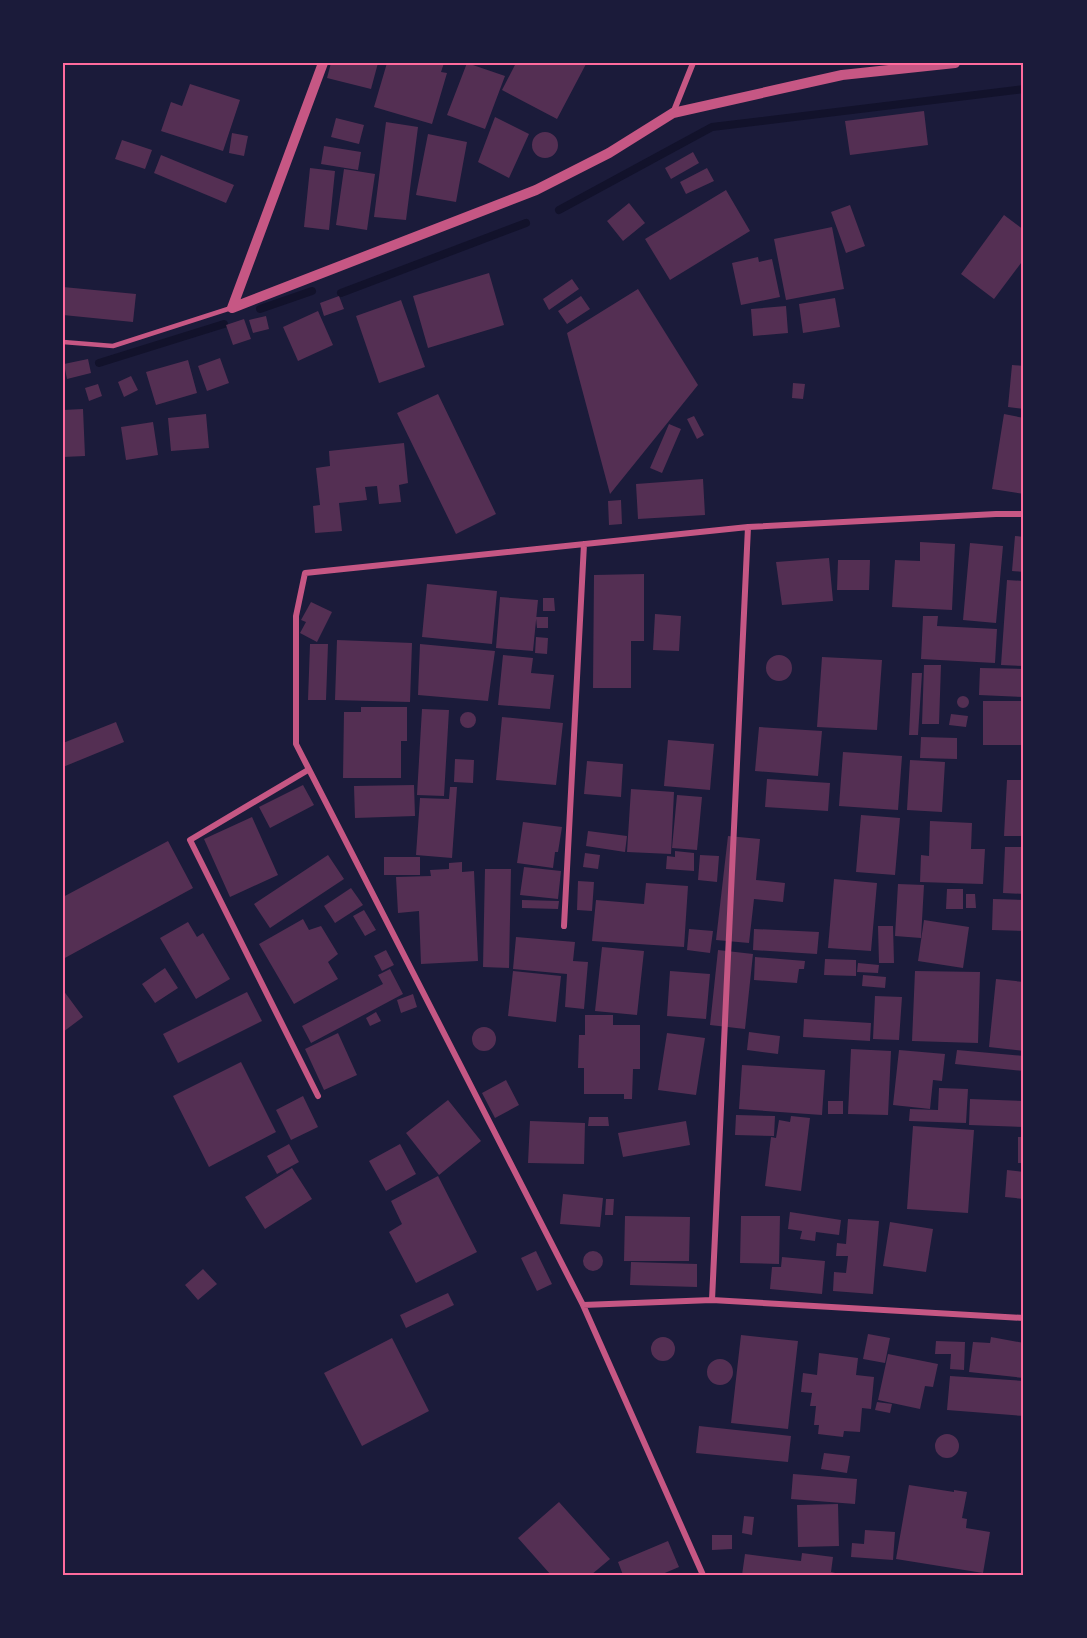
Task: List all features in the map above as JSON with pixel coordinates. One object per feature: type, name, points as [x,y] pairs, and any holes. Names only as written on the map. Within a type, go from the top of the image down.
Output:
[{"type":"street","points":[[232,308],[323,63]]},
{"type":"street","points":[[673,113],[693,63]]},
{"type":"street","points":[[232,308],[536,190],[609,153],[673,113],[842,75],[955,63]]},
{"type":"street","points":[[703,1575],[583,1305],[296,744],[296,616],[305,573],[748,527],[1024,514]]},
{"type":"street","points":[[712,1300],[748,527]]},
{"type":"street","points":[[564,926],[584,544]]},
{"type":"street","points":[[308,770],[190,840],[318,1096]]},
{"type":"street","points":[[583,1305],[712,1300],[1024,1318]]},
{"type":"lane","points":[[63,342],[113,346],[232,308]]},
{"type":"building","points":[[331,63],[378,63],[371,89],[327,78]]},
{"type":"building","points":[[387,63],[444,63],[441,72],[447,73],[432,124],[374,107]]},
{"type":"building","points":[[467,63],[505,76],[485,129],[447,115]]},
{"type":"building","points":[[516,63],[586,64],[557,119],[502,90]]},
{"type":"building","points":[[190,84],[240,100],[223,151],[161,131],[171,102],[182,106]]},
{"type":"building","points":[[924,111],[928,145],[850,155],[845,121]]},
{"type":"building","points":[[495,117],[529,134],[509,178],[478,162]]},
{"type":"building","points":[[336,118],[364,125],[359,144],[331,137]]},
{"type":"building","points":[[386,122],[418,127],[406,220],[374,217]]},
{"type":"building","points":[[545,132],[554,136],[558,145],[554,154],[545,158],[536,154],[532,145],[536,136]]},
{"type":"building","points":[[232,133],[248,136],[244,156],[229,153]]},
{"type":"building","points":[[428,134],[467,142],[456,202],[416,195]]},
{"type":"building","points":[[122,140],[152,150],[145,169],[115,159]]},
{"type":"building","points":[[324,146],[361,152],[358,170],[321,164]]},
{"type":"building","points":[[693,152],[699,163],[671,179],[665,168]]},
{"type":"building","points":[[161,155],[234,185],[226,203],[154,173]]},
{"type":"building","points":[[310,168],[335,171],[329,230],[304,227]]},
{"type":"building","points":[[707,168],[714,181],[686,194],[680,182]]},
{"type":"building","points":[[344,169],[375,174],[367,230],[336,225]]},
{"type":"building","points":[[726,190],[750,231],[670,280],[645,239]]},
{"type":"building","points":[[629,203],[645,223],[623,241],[607,221]]},
{"type":"building","points":[[850,205],[865,246],[846,253],[831,212]]},
{"type":"building","points":[[1004,215],[1024,230],[1024,259],[994,299],[961,274]]},
{"type":"building","points":[[832,227],[844,289],[786,300],[774,239]]},
{"type":"building","points":[[758,257],[759,262],[772,259],[780,297],[741,305],[732,263]]},
{"type":"building","points":[[489,273],[504,325],[428,348],[413,296]]},
{"type":"building","points":[[572,279],[579,289],[549,310],[543,299]]},
{"type":"building","points":[[63,287],[136,294],[133,322],[63,315]]},
{"type":"building","points":[[638,289],[698,385],[610,494],[567,333]]},
{"type":"building","points":[[339,296],[344,309],[324,316],[320,303]]},
{"type":"building","points":[[581,296],[590,309],[567,324],[558,311]]},
{"type":"building","points":[[835,298],[840,327],[803,333],[799,304]]},
{"type":"building","points":[[401,300],[425,367],[379,383],[356,316]]},
{"type":"building","points":[[786,306],[788,333],[753,336],[751,309]]},
{"type":"building","points":[[318,311],[333,345],[298,361],[283,327]]},
{"type":"building","points":[[266,316],[269,329],[253,333],[249,320]]},
{"type":"building","points":[[244,319],[251,339],[233,345],[226,325]]},
{"type":"building","points":[[220,358],[229,383],[207,391],[198,366]]},
{"type":"building","points":[[88,359],[91,373],[67,379],[64,364]]},
{"type":"building","points":[[188,360],[197,393],[156,405],[146,372]]},
{"type":"building","points":[[1012,365],[1024,366],[1024,409],[1008,407]]},
{"type":"building","points":[[131,376],[138,390],[124,397],[118,382]]},
{"type":"building","points":[[793,383],[805,384],[803,399],[792,398]]},
{"type":"building","points":[[98,384],[102,396],[89,401],[85,388]]},
{"type":"building","points":[[438,394],[496,514],[456,534],[397,413]]},
{"type":"building","points":[[83,409],[85,456],[63,457],[63,410]]},
{"type":"building","points":[[206,414],[209,448],[171,451],[168,418]]},
{"type":"building","points":[[1004,414],[1024,418],[1024,494],[992,489]]},
{"type":"building","points":[[694,416],[704,435],[697,439],[687,419]]},
{"type":"building","points":[[153,422],[158,455],[126,460],[121,427]]},
{"type":"building","points":[[669,424],[681,429],[662,473],[650,468]]},
{"type":"building","points":[[404,443],[408,483],[399,485],[401,502],[379,504],[377,486],[365,487],[367,500],[339,503],[342,531],[315,533],[313,506],[320,505],[316,468],[330,466],[329,451]]},
{"type":"building","points":[[703,479],[705,515],[638,519],[636,484]]},
{"type":"building","points":[[621,500],[622,524],[609,525],[608,501]]},
{"type":"building","points":[[1015,536],[1024,537],[1024,572],[1012,571]]},
{"type":"building","points":[[920,542],[955,544],[952,610],[892,607],[895,560],[920,561]]},
{"type":"building","points":[[970,543],[1003,546],[996,623],[963,620]]},
{"type":"building","points":[[829,558],[833,601],[782,605],[776,562]]},
{"type":"building","points":[[838,560],[870,560],[869,590],[837,590]]},
{"type":"building","points":[[644,574],[644,641],[631,641],[631,688],[593,688],[594,575]]},
{"type":"building","points":[[1007,580],[1024,581],[1024,666],[1001,665]]},
{"type":"building","points":[[427,584],[497,591],[492,644],[422,637]]},
{"type":"building","points":[[500,597],[538,600],[533,651],[496,648]]},
{"type":"building","points":[[543,598],[554,598],[555,611],[543,611]]},
{"type":"building","points":[[311,602],[332,612],[317,642],[300,633],[306,622],[301,620]]},
{"type":"building","points":[[655,614],[681,616],[679,651],[653,650]]},
{"type":"building","points":[[923,616],[938,616],[937,626],[997,629],[995,663],[921,659]]},
{"type":"building","points":[[536,617],[548,617],[548,628],[537,628]]},
{"type":"building","points":[[536,637],[548,638],[547,654],[535,653]]},
{"type":"building","points":[[337,640],[412,643],[410,702],[335,700]]},
{"type":"building","points":[[310,644],[328,644],[326,700],[308,700]]},
{"type":"building","points":[[420,644],[495,651],[488,701],[418,695]]},
{"type":"building","points":[[503,655],[533,658],[531,673],[554,675],[550,709],[498,705]]},
{"type":"building","points":[[779,655],[788,659],[792,668],[788,677],[779,681],[770,677],[766,668],[770,659]]},
{"type":"building","points":[[822,657],[882,660],[877,730],[817,727]]},
{"type":"building","points":[[924,665],[941,665],[939,724],[922,724]]},
{"type":"building","points":[[980,668],[1024,669],[1024,697],[979,695]]},
{"type":"building","points":[[912,673],[922,673],[918,735],[909,735]]},
{"type":"building","points":[[965,696],[969,702],[965,708],[961,708],[957,700]]},
{"type":"building","points":[[983,701],[1024,701],[1024,745],[983,745]]},
{"type":"building","points":[[361,707],[407,707],[407,741],[401,741],[401,778],[343,778],[344,712],[361,712]]},
{"type":"building","points":[[422,709],[449,710],[444,796],[417,795]]},
{"type":"building","points":[[465,712],[471,712],[476,720],[474,726],[465,728],[460,723],[460,717]]},
{"type":"building","points":[[951,714],[968,716],[966,727],[949,725]]},
{"type":"building","points":[[502,717],[563,723],[556,785],[496,780]]},
{"type":"building","points":[[116,722],[124,742],[63,767],[63,743]]},
{"type":"building","points":[[759,727],[822,731],[818,776],[755,771]]},
{"type":"building","points":[[921,737],[957,738],[957,759],[920,758]]},
{"type":"building","points":[[668,740],[714,744],[710,790],[664,786]]},
{"type":"building","points":[[843,752],[902,756],[898,810],[839,806]]},
{"type":"building","points":[[455,759],[474,760],[473,783],[454,782]]},
{"type":"building","points":[[910,760],[945,762],[942,812],[907,810]]},
{"type":"building","points":[[587,761],[623,764],[621,797],[584,794]]},
{"type":"building","points":[[767,779],[830,783],[828,811],[765,807]]},
{"type":"building","points":[[1007,780],[1024,780],[1024,836],[1004,836]]},
{"type":"building","points":[[303,785],[314,805],[270,828],[259,807]]},
{"type":"building","points":[[414,785],[415,816],[355,818],[354,786]]},
{"type":"building","points":[[450,787],[457,787],[452,858],[416,855],[420,798],[449,799]]},
{"type":"building","points":[[631,789],[674,792],[671,854],[627,852]]},
{"type":"building","points":[[677,795],[702,797],[697,850],[672,848]]},
{"type":"building","points":[[861,815],[900,818],[895,875],[856,872]]},
{"type":"building","points":[[252,817],[278,875],[230,897],[204,839]]},
{"type":"building","points":[[930,821],[972,823],[971,849],[985,849],[983,884],[920,882],[921,855],[929,856]]},
{"type":"building","points":[[523,822],[562,827],[553,868],[517,863]]},
{"type":"building","points":[[588,831],[627,836],[625,852],[586,846]]},
{"type":"building","points":[[728,836],[760,839],[756,880],[785,883],[783,902],[754,899],[749,943],[716,940]]},
{"type":"building","points":[[168,841],[193,888],[63,959],[63,897]]},
{"type":"building","points":[[1005,847],[1024,847],[1024,894],[1003,893]]},
{"type":"building","points":[[675,851],[694,853],[694,871],[666,869],[667,856],[675,857]]},
{"type":"building","points":[[585,853],[600,855],[598,869],[583,867]]},
{"type":"building","points":[[328,855],[344,879],[270,928],[254,904]]},
{"type":"building","points":[[700,855],[719,856],[717,882],[698,880]]},
{"type":"building","points":[[384,857],[420,857],[420,875],[384,875]]},
{"type":"building","points":[[462,862],[462,872],[474,871],[478,961],[421,964],[419,911],[398,913],[396,877],[431,876],[430,870],[449,869],[449,863]]},
{"type":"building","points":[[524,867],[561,871],[558,899],[520,895]]},
{"type":"building","points":[[485,869],[511,869],[509,968],[483,967]]},
{"type":"building","points":[[834,879],[877,883],[871,951],[828,948]]},
{"type":"building","points":[[578,881],[594,882],[592,911],[577,910]]},
{"type":"building","points":[[646,883],[688,886],[684,947],[592,941],[596,900],[644,904]]},
{"type":"building","points":[[898,884],[924,885],[921,938],[895,936]]},
{"type":"building","points":[[351,888],[363,905],[335,923],[324,906]]},
{"type":"building","points":[[947,889],[963,889],[963,909],[946,909]]},
{"type":"building","points":[[966,894],[975,894],[976,908],[966,908]]},
{"type":"building","points":[[993,899],[1024,900],[1024,931],[992,930]]},
{"type":"building","points":[[522,900],[559,901],[558,909],[522,908]]},
{"type":"building","points":[[364,910],[376,930],[365,936],[353,916]]},
{"type":"building","points":[[303,919],[309,930],[321,926],[338,954],[328,962],[338,979],[294,1004],[259,944]]},
{"type":"building","points":[[924,920],[969,927],[963,968],[918,961]]},
{"type":"building","points":[[188,922],[197,937],[203,933],[230,979],[196,999],[160,938]]},
{"type":"building","points":[[878,926],[893,926],[894,963],[879,963]]},
{"type":"building","points":[[689,929],[713,931],[710,953],[687,950]]},
{"type":"building","points":[[754,929],[819,932],[817,954],[753,950]]},
{"type":"building","points":[[516,937],[575,942],[573,961],[588,962],[584,1009],[565,1007],[567,974],[513,969]]},
{"type":"building","points":[[602,947],[644,951],[637,1015],[595,1011]]},
{"type":"building","points":[[386,950],[394,965],[382,971],[374,956]]},
{"type":"building","points":[[718,950],[753,954],[745,1029],[710,1025]]},
{"type":"building","points":[[755,957],[805,961],[804,969],[799,969],[797,983],[754,980]]},
{"type":"building","points":[[825,959],[856,960],[856,976],[824,975]]},
{"type":"building","points":[[858,963],[879,965],[878,973],[857,972]]},
{"type":"building","points":[[165,968],[178,988],[155,1003],[142,984]]},
{"type":"building","points":[[390,969],[403,994],[311,1043],[302,1026],[383,984],[378,975]]},
{"type":"building","points":[[513,971],[561,976],[556,1022],[508,1016]]},
{"type":"building","points":[[670,971],[710,974],[706,1019],[667,1016]]},
{"type":"building","points":[[915,971],[980,972],[978,1043],[912,1041]]},
{"type":"building","points":[[863,975],[886,977],[885,988],[862,986]]},
{"type":"building","points":[[996,979],[1024,982],[1024,1051],[989,1047]]},
{"type":"building","points":[[63,990],[83,1017],[63,1032]]},
{"type":"building","points":[[247,992],[262,1021],[178,1063],[163,1034]]},
{"type":"building","points":[[413,994],[417,1007],[401,1013],[397,1000]]},
{"type":"building","points":[[875,996],[902,997],[899,1040],[873,1039]]},
{"type":"building","points":[[376,1012],[381,1021],[370,1026],[366,1018]]},
{"type":"building","points":[[585,1015],[613,1015],[613,1025],[640,1025],[640,1069],[633,1069],[632,1099],[624,1099],[624,1094],[584,1094],[584,1068],[578,1068],[579,1035],[585,1035]]},
{"type":"building","points":[[804,1019],[871,1023],[870,1041],[803,1037]]},
{"type":"building","points":[[484,1027],[489,1028],[495,1034],[495,1044],[489,1050],[484,1051],[479,1050],[473,1044],[472,1039],[473,1034],[479,1028]]},
{"type":"building","points":[[749,1032],[780,1036],[778,1054],[747,1050]]},
{"type":"building","points":[[338,1033],[357,1075],[324,1090],[305,1049]]},
{"type":"building","points":[[667,1033],[705,1038],[696,1095],[658,1090]]},
{"type":"building","points":[[851,1049],[891,1051],[888,1115],[848,1114]]},
{"type":"building","points":[[899,1050],[945,1054],[942,1081],[933,1080],[930,1109],[893,1105]]},
{"type":"building","points":[[957,1050],[1024,1056],[1024,1071],[955,1064]]},
{"type":"building","points":[[241,1062],[276,1132],[209,1167],[173,1096]]},
{"type":"building","points":[[742,1065],[825,1070],[822,1115],[739,1109]]},
{"type":"building","points":[[506,1080],[519,1105],[495,1118],[482,1093]]},
{"type":"building","points":[[939,1088],[968,1089],[966,1123],[909,1121],[910,1109],[938,1110]]},
{"type":"building","points":[[303,1096],[318,1127],[291,1140],[276,1110]]},
{"type":"building","points":[[970,1099],[1024,1101],[1024,1127],[969,1125]]},
{"type":"building","points":[[448,1100],[481,1141],[439,1175],[406,1133]]},
{"type":"building","points":[[828,1101],[843,1101],[843,1114],[828,1114]]},
{"type":"building","points":[[736,1115],[775,1116],[774,1136],[735,1135]]},
{"type":"building","points":[[791,1116],[810,1118],[801,1191],[765,1186],[771,1137],[776,1138],[779,1120],[790,1122]]},
{"type":"building","points":[[589,1117],[608,1117],[609,1126],[588,1126]]},
{"type":"building","points":[[530,1121],[585,1123],[584,1164],[528,1163]]},
{"type":"building","points":[[686,1121],[690,1145],[623,1157],[618,1133]]},
{"type":"building","points":[[913,1126],[974,1130],[968,1213],[907,1209]]},
{"type":"building","points":[[1018,1137],[1024,1137],[1024,1163],[1018,1163]]},
{"type":"building","points":[[289,1144],[299,1162],[277,1174],[267,1156]]},
{"type":"building","points":[[400,1144],[416,1174],[386,1191],[369,1161]]},
{"type":"building","points":[[292,1168],[312,1199],[265,1229],[245,1197]]},
{"type":"building","points":[[1007,1170],[1024,1172],[1024,1199],[1005,1197]]},
{"type":"building","points":[[438,1176],[477,1252],[416,1283],[389,1232],[402,1224],[391,1201]]},
{"type":"building","points":[[563,1194],[603,1198],[600,1227],[560,1224]]},
{"type":"building","points":[[606,1199],[614,1199],[613,1215],[605,1215]]},
{"type":"building","points":[[790,1212],[841,1220],[839,1235],[816,1232],[815,1241],[800,1239],[802,1231],[788,1229]]},
{"type":"building","points":[[625,1216],[690,1217],[689,1261],[624,1261]]},
{"type":"building","points":[[741,1216],[780,1216],[779,1264],[740,1263]]},
{"type":"building","points":[[848,1219],[879,1221],[873,1294],[833,1291],[834,1272],[846,1273],[848,1256],[836,1256],[837,1243],[846,1244]]},
{"type":"building","points":[[890,1222],[933,1229],[926,1272],[883,1266]]},
{"type":"building","points":[[536,1251],[552,1284],[537,1291],[521,1258]]},
{"type":"building","points":[[589,1251],[597,1251],[603,1257],[603,1265],[597,1271],[589,1271],[583,1265],[583,1257]]},
{"type":"building","points":[[782,1257],[825,1261],[822,1294],[770,1289],[772,1267],[781,1267]]},
{"type":"building","points":[[631,1262],[697,1264],[697,1287],[630,1285]]},
{"type":"building","points":[[203,1269],[217,1284],[198,1300],[185,1285]]},
{"type":"building","points":[[448,1293],[454,1305],[406,1328],[400,1315]]},
{"type":"building","points":[[868,1334],[890,1338],[885,1363],[863,1359]]},
{"type":"building","points":[[741,1335],[798,1341],[788,1429],[731,1423]]},
{"type":"building","points":[[663,1337],[671,1341],[675,1349],[671,1357],[663,1361],[655,1357],[651,1349],[655,1341]]},
{"type":"building","points":[[991,1337],[1024,1343],[1024,1378],[969,1372],[973,1342],[990,1343]]},
{"type":"building","points":[[392,1338],[429,1411],[362,1446],[324,1373]]},
{"type":"building","points":[[936,1341],[965,1342],[964,1370],[950,1369],[951,1354],[935,1354]]},
{"type":"building","points":[[819,1353],[858,1358],[856,1375],[874,1377],[871,1409],[862,1408],[860,1432],[844,1431],[843,1437],[818,1434],[819,1425],[814,1425],[816,1406],[810,1406],[812,1393],[801,1392],[803,1373],[817,1375]]},
{"type":"building","points":[[888,1354],[938,1364],[933,1387],[925,1386],[920,1409],[878,1400]]},
{"type":"building","points":[[720,1359],[729,1363],[733,1372],[729,1381],[720,1385],[711,1381],[707,1372],[711,1363]]},
{"type":"building","points":[[950,1376],[1024,1381],[1024,1416],[947,1410]]},
{"type":"building","points":[[877,1402],[892,1404],[890,1413],[875,1410]]},
{"type":"building","points":[[699,1426],[791,1436],[788,1462],[696,1453]]},
{"type":"building","points":[[947,1434],[955,1438],[959,1446],[955,1454],[947,1458],[939,1454],[935,1446],[939,1438]]},
{"type":"building","points":[[824,1453],[850,1456],[847,1473],[821,1469]]},
{"type":"building","points":[[793,1474],[857,1479],[855,1504],[791,1499]]},
{"type":"building","points":[[909,1485],[967,1492],[962,1518],[967,1519],[966,1528],[990,1532],[983,1573],[896,1559]]},
{"type":"building","points":[[559,1502],[610,1559],[591,1575],[551,1575],[518,1538]]},
{"type":"building","points":[[838,1504],[839,1546],[798,1547],[797,1505]]},
{"type":"building","points":[[744,1516],[754,1517],[752,1535],[742,1533]]},
{"type":"building","points":[[865,1530],[895,1532],[893,1560],[851,1557],[852,1543],[864,1544]]},
{"type":"building","points":[[712,1535],[732,1535],[732,1549],[712,1550]]},
{"type":"building","points":[[668,1541],[679,1567],[660,1575],[623,1575],[618,1562]]},
{"type":"building","points":[[802,1553],[833,1557],[831,1572],[844,1575],[742,1575],[745,1554],[801,1561]]},
{"type":"waterway","points":[[559,210],[712,127],[1024,89]]},
{"type":"waterway","points":[[341,293],[526,223]]},
{"type":"waterway","points":[[260,309],[312,291]]},
{"type":"waterway","points":[[99,363],[224,324]]}]
